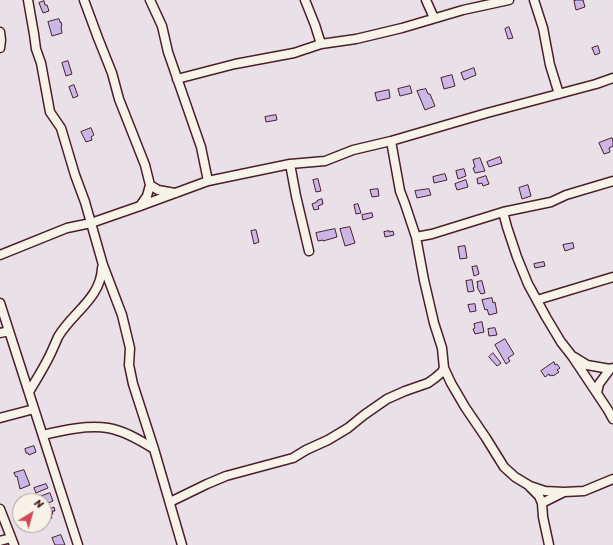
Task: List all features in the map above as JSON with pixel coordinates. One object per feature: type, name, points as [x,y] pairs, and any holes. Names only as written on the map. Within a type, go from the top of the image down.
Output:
[{"type":"street","points":[[28,0],[36,49],[41,63],[50,112],[62,128],[103,265],[122,315],[130,348],[129,365],[133,384],[182,545]]},
{"type":"street","points":[[84,0],[145,166],[150,185],[147,196],[140,206]]},
{"type":"street","points":[[150,0],[162,26],[168,52],[201,147],[208,181]]},
{"type":"street","points":[[305,0],[321,44]]},
{"type":"street","points":[[426,0],[434,18]]},
{"type":"street","points":[[177,79],[235,64],[294,53],[321,44],[356,39],[402,28],[463,10],[509,0]]},
{"type":"street","points":[[534,0],[550,65],[559,94]]},
{"type":"street","points":[[0,32],[0,48]]},
{"type":"street","points":[[0,255],[67,228],[91,223],[208,181],[290,164],[325,161],[352,150],[390,141],[613,78]]},
{"type":"street","points":[[390,141],[400,191],[416,237],[434,323],[442,348],[444,368],[465,407],[504,467],[515,477],[530,486],[545,491],[584,491],[613,479]]},
{"type":"street","points":[[290,164],[309,251]]},
{"type":"street","points":[[416,237],[432,234],[503,212],[551,202],[566,195],[613,181]]},
{"type":"street","points":[[150,185],[158,190],[175,194]]},
{"type":"street","points":[[503,212],[517,257],[528,284],[561,342],[597,393],[613,419]]},
{"type":"street","points":[[28,392],[50,356],[59,336],[89,301],[98,286],[102,276],[103,265]]},
{"type":"street","points":[[537,300],[613,277]]},
{"type":"street","points":[[0,304],[78,545]]},
{"type":"street","points":[[0,333],[9,331]]},
{"type":"street","points":[[572,356],[588,365],[611,368],[599,384],[597,393]]},
{"type":"street","points":[[170,502],[226,476],[293,458],[348,428],[387,399],[428,383],[442,372],[444,368]]},
{"type":"street","points":[[435,378],[452,384]]},
{"type":"street","points":[[0,418],[34,409]]},
{"type":"street","points":[[43,435],[86,427],[109,428],[136,438],[154,449]]},
{"type":"street","points":[[530,486],[539,496],[542,503],[544,523],[549,545]]},
{"type":"street","points":[[542,503],[564,492]]},
{"type":"street","points":[[0,509],[12,542],[0,542]]},
{"type":"building","points":[[583,0],[585,7],[576,10],[574,1]]},
{"type":"building","points":[[44,1],[49,11],[43,13],[39,3]]},
{"type":"building","points":[[59,19],[62,26],[62,33],[52,36],[48,22]]},
{"type":"building","points":[[509,27],[513,38],[508,39],[505,29]]},
{"type":"building","points":[[598,46],[600,53],[595,55],[592,48]]},
{"type":"building","points":[[68,61],[72,74],[66,76],[62,63]]},
{"type":"building","points":[[474,68],[476,75],[464,80],[461,73]]},
{"type":"building","points":[[452,75],[455,86],[444,89],[441,78]]},
{"type":"building","points":[[74,85],[78,96],[73,98],[69,87]]},
{"type":"building","points":[[410,86],[412,93],[400,96],[398,89]]},
{"type":"building","points":[[426,89],[435,106],[425,110],[417,91]]},
{"type":"building","points":[[389,90],[390,98],[377,101],[375,93]]},
{"type":"building","points":[[276,115],[277,120],[266,122],[265,117]]},
{"type":"building","points":[[91,128],[94,135],[91,137],[92,140],[86,142],[81,132]]},
{"type":"building","points":[[612,138],[613,146],[609,148],[610,152],[604,154],[599,143]]},
{"type":"building","points":[[500,157],[502,163],[489,167],[487,162]]},
{"type":"building","points":[[480,158],[485,171],[475,173],[473,168],[475,167],[473,160]]},
{"type":"building","points":[[464,169],[466,176],[458,179],[456,171]]},
{"type":"building","points":[[445,174],[447,180],[434,183],[433,177]]},
{"type":"building","points":[[486,176],[489,184],[483,186],[482,183],[478,184],[477,179]]},
{"type":"building","points":[[318,179],[321,191],[316,192],[313,180]]},
{"type":"building","points":[[466,180],[468,187],[457,190],[455,184]]},
{"type":"building","points":[[528,185],[531,196],[522,199],[519,188]]},
{"type":"building","points":[[378,189],[379,196],[372,197],[370,190]]},
{"type":"building","points":[[429,189],[431,195],[417,198],[415,191]]},
{"type":"building","points":[[322,199],[323,204],[318,206],[319,209],[314,210],[312,204]]},
{"type":"building","points":[[358,204],[361,213],[356,214],[354,205]]},
{"type":"building","points":[[372,213],[373,217],[363,220],[362,215]]},
{"type":"building","points":[[350,227],[355,243],[345,246],[340,229]]},
{"type":"building","points":[[335,229],[337,237],[318,241],[316,233]]},
{"type":"building","points":[[256,230],[259,242],[254,244],[251,231]]},
{"type":"building","points":[[393,231],[394,235],[385,237],[384,232]]},
{"type":"building","points":[[573,243],[574,248],[565,251],[563,245]]},
{"type":"building","points":[[465,246],[467,258],[460,259],[458,247]]},
{"type":"building","points":[[544,262],[545,266],[535,268],[534,264]]},
{"type":"building","points":[[477,266],[479,274],[474,276],[472,267]]},
{"type":"building","points":[[472,280],[474,291],[468,292],[466,281]]},
{"type":"building","points":[[482,281],[485,293],[481,294],[477,287],[477,282]]},
{"type":"building","points":[[492,298],[493,303],[495,302],[497,313],[489,315],[487,309],[485,310],[482,300]]},
{"type":"building","points":[[475,304],[476,311],[470,312],[468,305]]},
{"type":"building","points":[[482,322],[484,332],[475,334],[473,329],[475,328],[474,324]]},
{"type":"building","points":[[495,328],[497,335],[489,336],[488,329]]},
{"type":"building","points":[[505,339],[514,354],[508,358],[510,361],[506,364],[495,345]]},
{"type":"building","points":[[493,353],[501,363],[497,366],[489,357]]},
{"type":"building","points":[[554,362],[555,365],[557,364],[560,368],[557,370],[559,372],[553,376],[550,376],[549,374],[545,377],[541,371]]},
{"type":"building","points":[[34,446],[36,452],[29,455],[26,453],[25,449]]},
{"type":"building","points":[[24,470],[30,485],[20,489],[17,476],[16,477],[14,473]]},
{"type":"building","points":[[46,484],[48,488],[36,493],[34,488]]},
{"type":"building","points":[[61,535],[65,545],[55,545],[52,538]]}]
